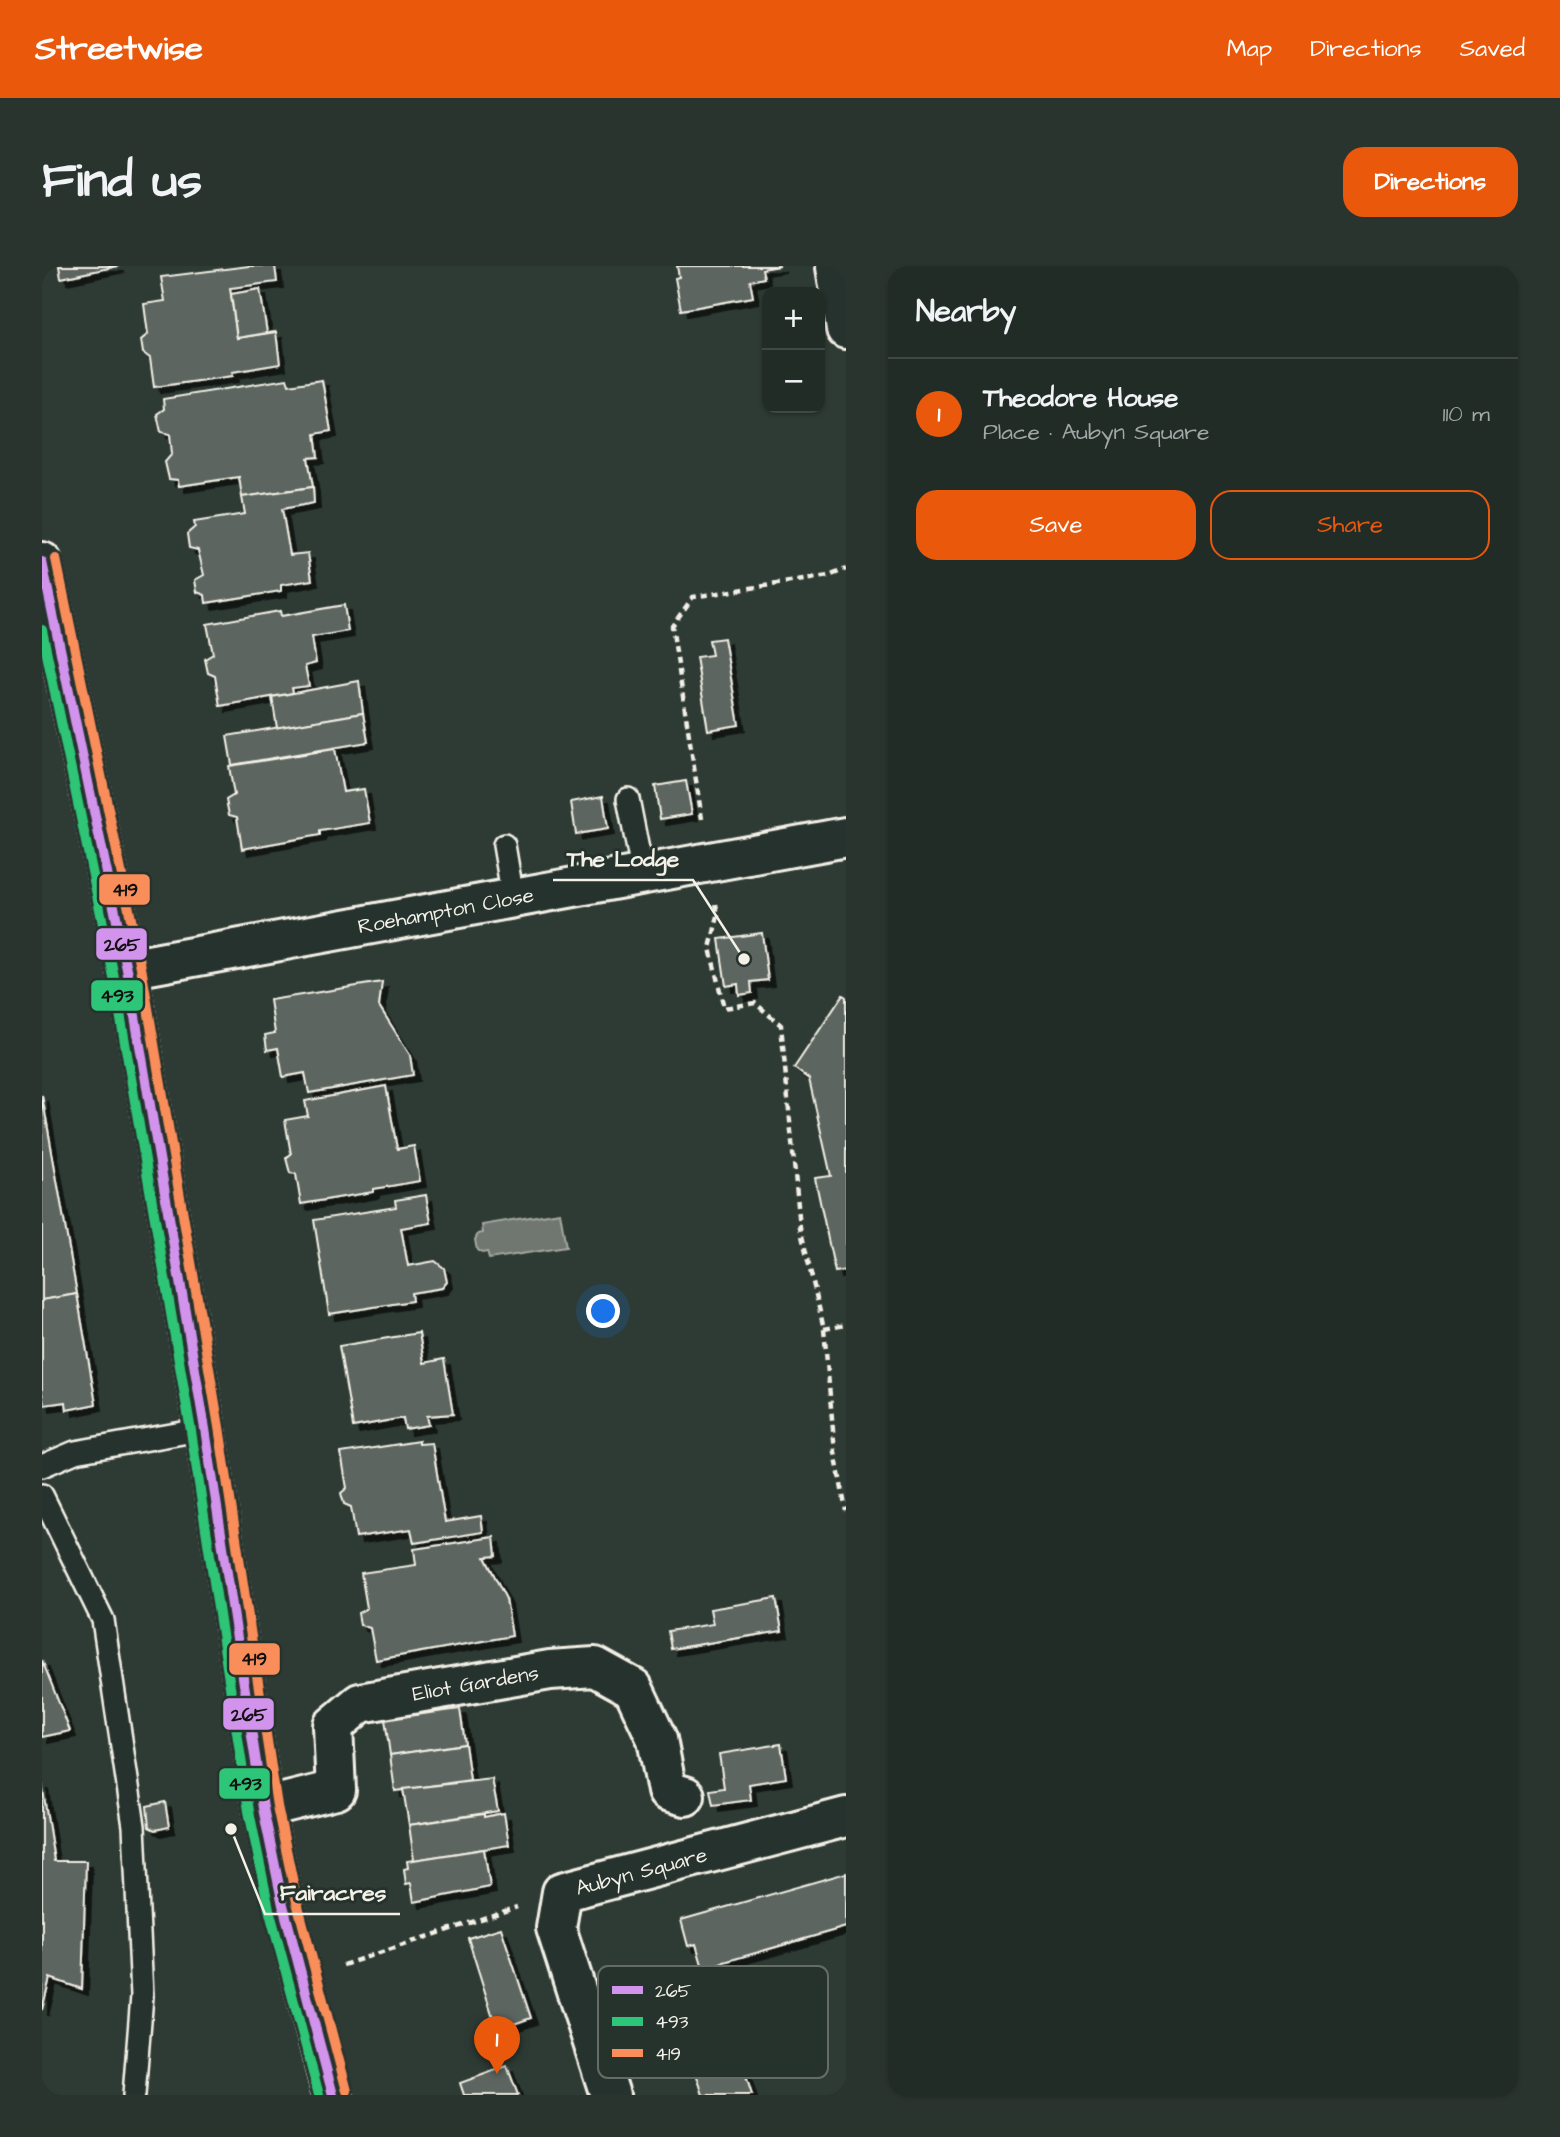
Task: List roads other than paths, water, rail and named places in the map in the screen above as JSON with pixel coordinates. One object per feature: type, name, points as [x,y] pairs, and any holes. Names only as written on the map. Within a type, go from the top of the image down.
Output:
[{"type":"main road","points":[[836,267],[846,329]]},
{"type":"main road","points":[[42,562],[127,969],[205,1429],[263,1808],[283,1905],[330,2094]]},
{"type":"main road","name":"Roehampton Close","points":[[127,969],[846,837]]},
{"type":"main road","name":"Eliot Gardens","points":[[263,1808],[337,1790],[333,1726],[360,1703],[550,1670],[595,1667],[633,1688],[657,1739],[667,1791],[685,1796]]},
{"type":"main road","name":"Aubyn Square","points":[[598,2056],[556,1928],[562,1892],[846,1817]]},
{"type":"main road","name":"Aubyn Square","points":[[605,2078],[611,2095]]},
{"type":"lane","points":[[628,799],[643,875]]},
{"type":"lane","points":[[503,845],[513,898]]},
{"type":"lane","points":[[42,1466],[75,1452],[205,1429]]},
{"type":"lane","points":[[42,1495],[103,1620],[134,1826],[142,1996],[134,2095]]},
{"type":"place","name":"The Lodge","points":[[744,959]]},
{"type":"place","name":"Fairacres","points":[[231,1829]]},
{"type":"place","name":"Theodore House","points":[[497,2074]]}]
